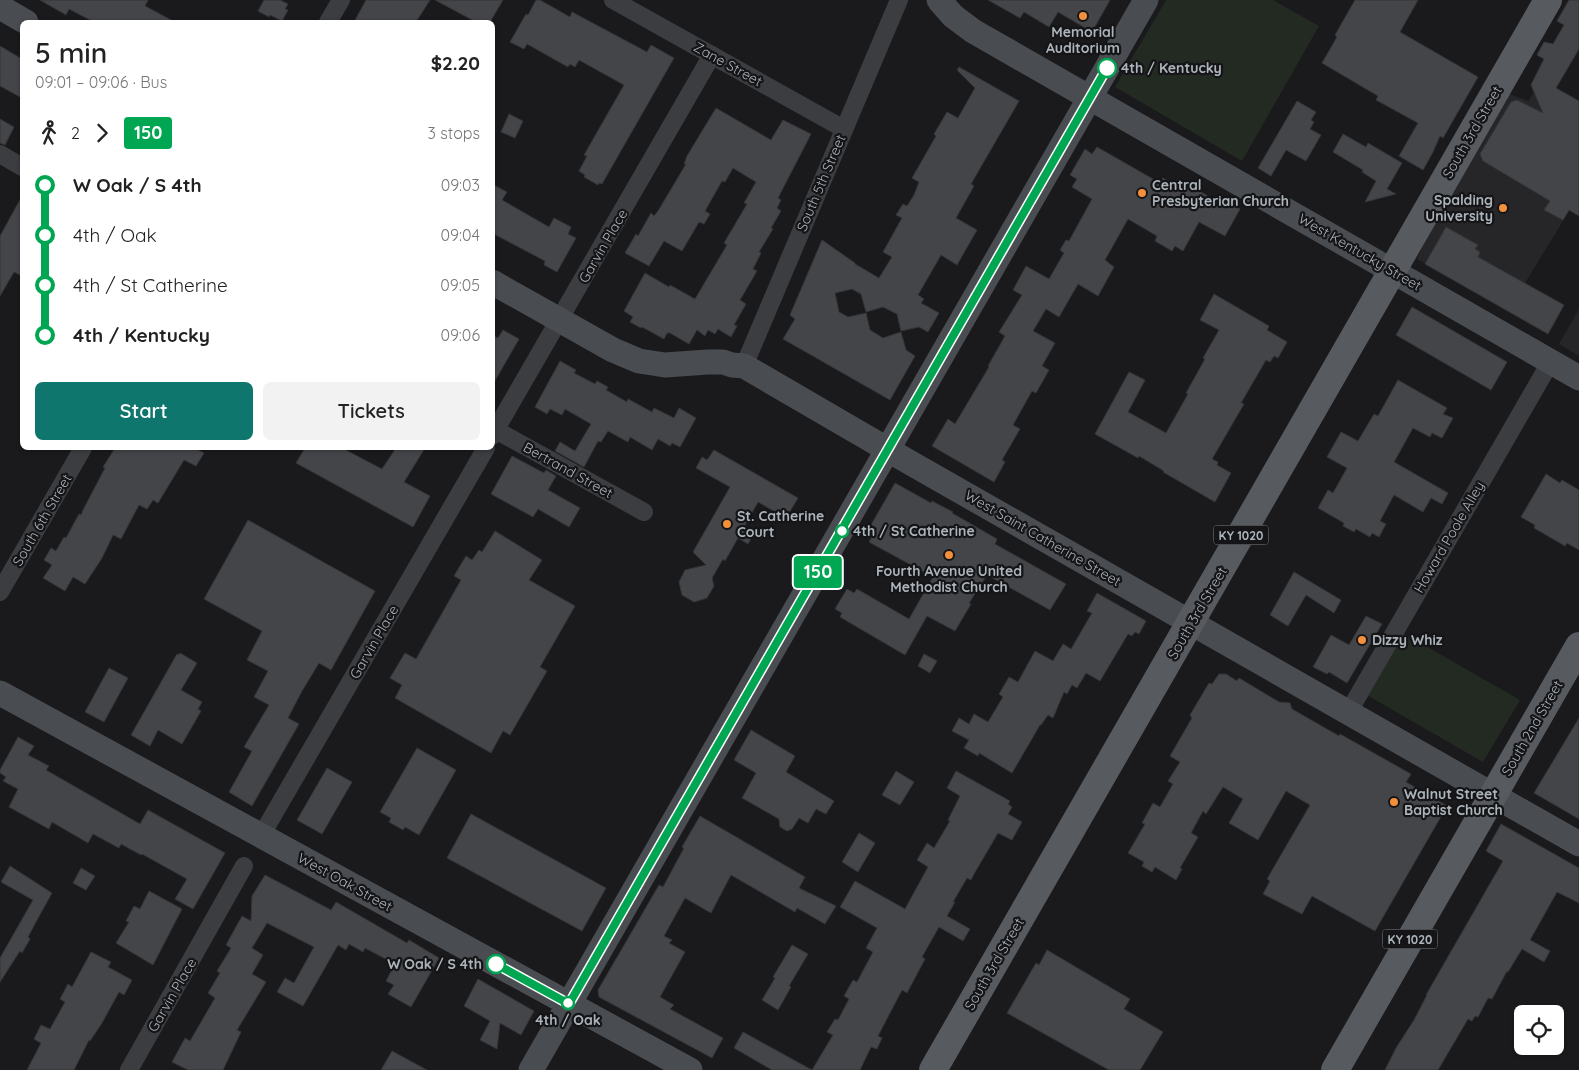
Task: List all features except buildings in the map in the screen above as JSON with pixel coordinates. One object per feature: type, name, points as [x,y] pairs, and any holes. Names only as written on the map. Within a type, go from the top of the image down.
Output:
[{"type":"main road","name":"West Kentucky Street","points":[[939,0],[953,16],[973,31],[1579,378]]},
{"type":"main road","points":[[531,1070],[1146,0]]},
{"type":"main road","name":"South 3rd Street","points":[[934,1070],[1548,0]]},
{"type":"main road","points":[[0,7],[23,20]]},
{"type":"main road","name":"West Saint Catherine Street","points":[[495,284],[613,350],[639,360],[665,365],[723,362],[744,366],[1579,844]]},
{"type":"main road","name":"South 2nd Street","points":[[1335,1070],[1579,646]]},
{"type":"main road","name":"West Oak Street","points":[[0,693],[690,1070]]},
{"type":"street","points":[[329,20],[341,0]]},
{"type":"street","name":"Zane Street","points":[[612,0],[844,128]]},
{"type":"street","name":"South 5th Street","points":[[744,366],[899,0]]},
{"type":"street","name":"Garvin Place","points":[[495,429],[712,55]]},
{"type":"street","points":[[0,154],[20,166]]},
{"type":"street","name":"Howard Poole Alley","points":[[1348,713],[1551,361]]},
{"type":"street","name":"Bertrand Street","points":[[495,432],[644,512]]},
{"type":"street","name":"South 6th Street","points":[[0,592],[83,450]]},
{"type":"street","name":"Garvin Place","points":[[261,836],[485,450]]},
{"type":"street","name":"Garvin Place","points":[[129,1070],[244,866]]},
{"type":"shaded area","points":[[1166,0],[1273,0],[1319,26],[1242,161],[1115,87]]},
{"type":"shaded area","name":"Spalding University","points":[[1541,82],[1556,88],[1542,115],[1579,174],[1560,206],[1569,211],[1525,283],[1564,305],[1547,333],[1417,259],[1437,216],[1509,94],[1528,101]]},
{"type":"shaded area","points":[[1579,309],[1579,356],[1559,344]]},
{"type":"shaded area","points":[[1401,632],[1520,700],[1483,762],[1365,694]]},
{"type":"bus line","name":"150","points":[[496,964],[569,1004],[1107,68]]},
{"type":"place","name":"Memorial Auditorium","points":[[1083,16]]},
{"type":"place","name":"4th / Kentucky","points":[[1107,68]]},
{"type":"place","name":"Central Presbyterian Church","points":[[1142,193]]},
{"type":"place","name":"Spalding University","points":[[1503,208]]},
{"type":"place","name":"St. Catherine Court","points":[[727,524]]},
{"type":"place","name":"4th / St Catherine","points":[[842,531]]},
{"type":"place","name":"Fourth Avenue United Methodist Church","points":[[949,555]]},
{"type":"place","name":"Dizzy Whiz","points":[[1362,640]]},
{"type":"place","name":"Walnut Street Baptist Church","points":[[1394,802]]},
{"type":"place","name":"W Oak / S 4th","points":[[496,964]]},
{"type":"place","name":"4th / Oak","points":[[568,1003]]}]
